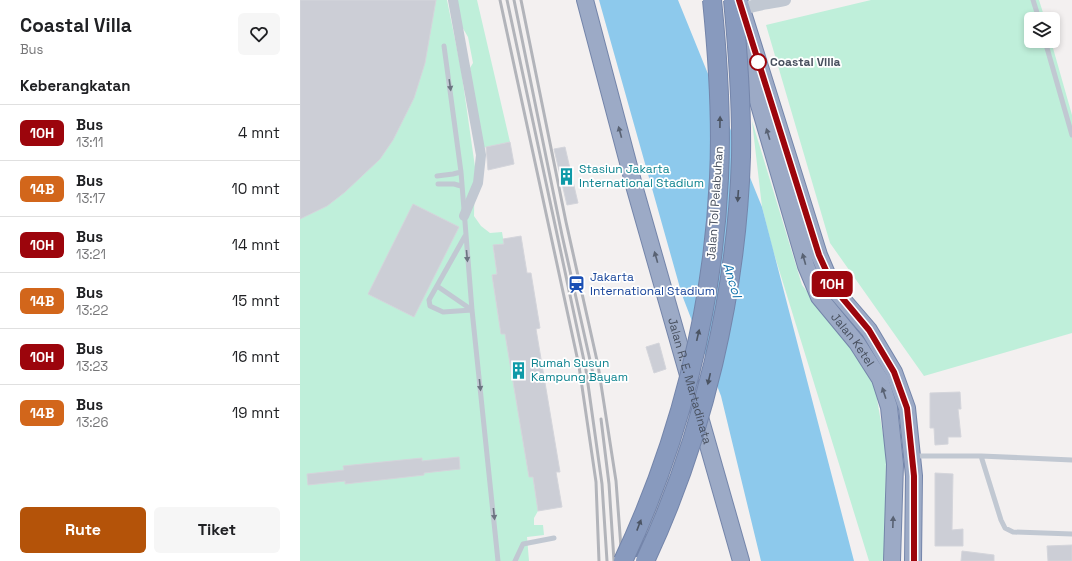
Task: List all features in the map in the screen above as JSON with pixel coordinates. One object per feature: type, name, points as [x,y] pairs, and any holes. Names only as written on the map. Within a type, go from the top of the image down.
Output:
[{"type":"highway","name":"Jalan R. E. Martadinata","points":[[585,0],[635,189],[741,561]]},
{"type":"highway","name":"Jalan Tol Pelabuhan","points":[[623,561],[668,450],[687,382],[701,322],[714,239],[719,179],[720,114],[712,0]]},
{"type":"highway","name":"Jalan Tol Pelabuhan","points":[[646,561],[675,489],[702,408],[724,310],[735,231],[741,157],[735,4]]},
{"type":"highway","name":"Jalan Ketel","points":[[735,4],[819,255],[834,288],[869,330],[894,372],[907,408],[912,456],[914,561]]},
{"type":"highway","name":"Jalan Ketel","points":[[735,4],[806,266],[819,297],[857,343],[880,379],[889,408],[895,464],[892,561]]},
{"type":"highway","points":[[892,438],[911,435]]},
{"type":"highway","name":"Jalan R. E. Martadinata","points":[[720,483],[732,561]]},
{"type":"street","points":[[453,0],[481,154],[478,184],[464,216]]},
{"type":"street","points":[[735,4],[770,4],[785,0]]},
{"type":"lane","points":[[1033,0],[1037,12]]},
{"type":"lane","points":[[444,46],[461,172],[472,310],[498,561]]},
{"type":"lane","points":[[1047,48],[1072,135]]},
{"type":"lane","points":[[437,176],[461,172]]},
{"type":"lane","points":[[438,184],[454,184],[461,186]]},
{"type":"lane","points":[[465,236],[437,286],[430,300],[430,306],[443,312],[472,310]]},
{"type":"lane","points":[[437,286],[472,310]]},
{"type":"lane","points":[[912,456],[981,456],[1072,460]]},
{"type":"lane","points":[[981,456],[1001,520],[1005,528],[1013,532],[1072,534]]},
{"type":"lane","points":[[515,561],[523,544],[554,538]]},
{"type":"green space","points":[[300,0],[447,0],[461,69],[475,167],[474,216],[481,226],[490,233],[502,232],[504,244],[493,246],[497,274],[492,275],[501,334],[517,332],[506,338],[517,405],[522,405],[519,415],[529,477],[533,477],[538,511],[534,518],[534,525],[543,525],[544,535],[527,537],[529,561],[300,561]]},
{"type":"green space","points":[[456,0],[477,0],[510,142],[482,148],[470,68],[473,63],[468,37],[461,25]]},
{"type":"green space","points":[[871,0],[1039,0],[1043,12],[1024,12],[1024,48],[1053,48],[1072,115],[1072,333],[924,376],[830,243],[766,25]]},
{"type":"green space","points":[[752,121],[802,285],[851,347],[875,387],[886,452],[885,556],[882,561],[869,561],[772,247],[762,207]]},
{"type":"water","name":"Ancol","points":[[599,0],[678,0],[762,207],[854,561],[761,561],[721,396],[682,295]]},
{"type":"building","points":[[300,0],[436,0],[425,63],[414,98],[393,140],[380,159],[345,192],[327,206],[300,219]]},
{"type":"building","points":[[510,142],[514,164],[488,170],[486,147]]},
{"type":"building","name":"Stasiun Jakarta International Stadium","points":[[565,147],[578,203],[567,205],[554,149]]},
{"type":"building","points":[[413,204],[459,227],[414,317],[368,294]]},
{"type":"building","name":"Rumah Susun Kampung Bayam","points":[[521,236],[527,273],[531,273],[540,328],[536,329],[560,472],[556,472],[562,507],[538,511],[533,477],[529,477],[505,334],[501,334],[492,275],[497,274],[493,245],[504,244],[503,239]]},
{"type":"building","points":[[659,343],[666,369],[654,373],[646,347]]},
{"type":"building","points":[[960,392],[961,409],[958,409],[961,437],[948,437],[948,444],[935,445],[934,428],[930,428],[930,393]]},
{"type":"building","points":[[459,457],[460,469],[424,473],[424,475],[345,484],[345,481],[308,485],[307,474],[344,470],[343,466],[422,458],[422,461]]},
{"type":"building","points":[[935,473],[953,474],[952,530],[963,529],[963,546],[935,546]]},
{"type":"building","points":[[1072,545],[1072,561],[1048,561],[1047,546]]},
{"type":"building","points":[[962,551],[994,555],[994,561],[961,561]]},
{"type":"railway","points":[[500,0],[579,366],[596,482],[599,561]]},
{"type":"railway","points":[[507,0],[586,370],[602,484],[607,561]]},
{"type":"railway","points":[[514,0],[562,235],[594,378]]},
{"type":"railway","points":[[521,0],[566,222],[598,365],[616,481],[622,561]]},
{"type":"railway","points":[[601,419],[609,484],[614,561]]},
{"type":"bus line","name":"10H","points":[[739,0],[819,255],[834,288],[869,330],[894,372],[907,408],[911,435],[914,476],[914,561]]},
{"type":"place","name":"Coastal Villa","points":[[758,62]]},
{"type":"place","name":"Stasiun Jakarta International Stadium","points":[[566,176]]},
{"type":"place","name":"Jakarta International Stadium","points":[[577,284]]},
{"type":"place","name":"Rumah Susun Kampung Bayam","points":[[518,370]]}]
